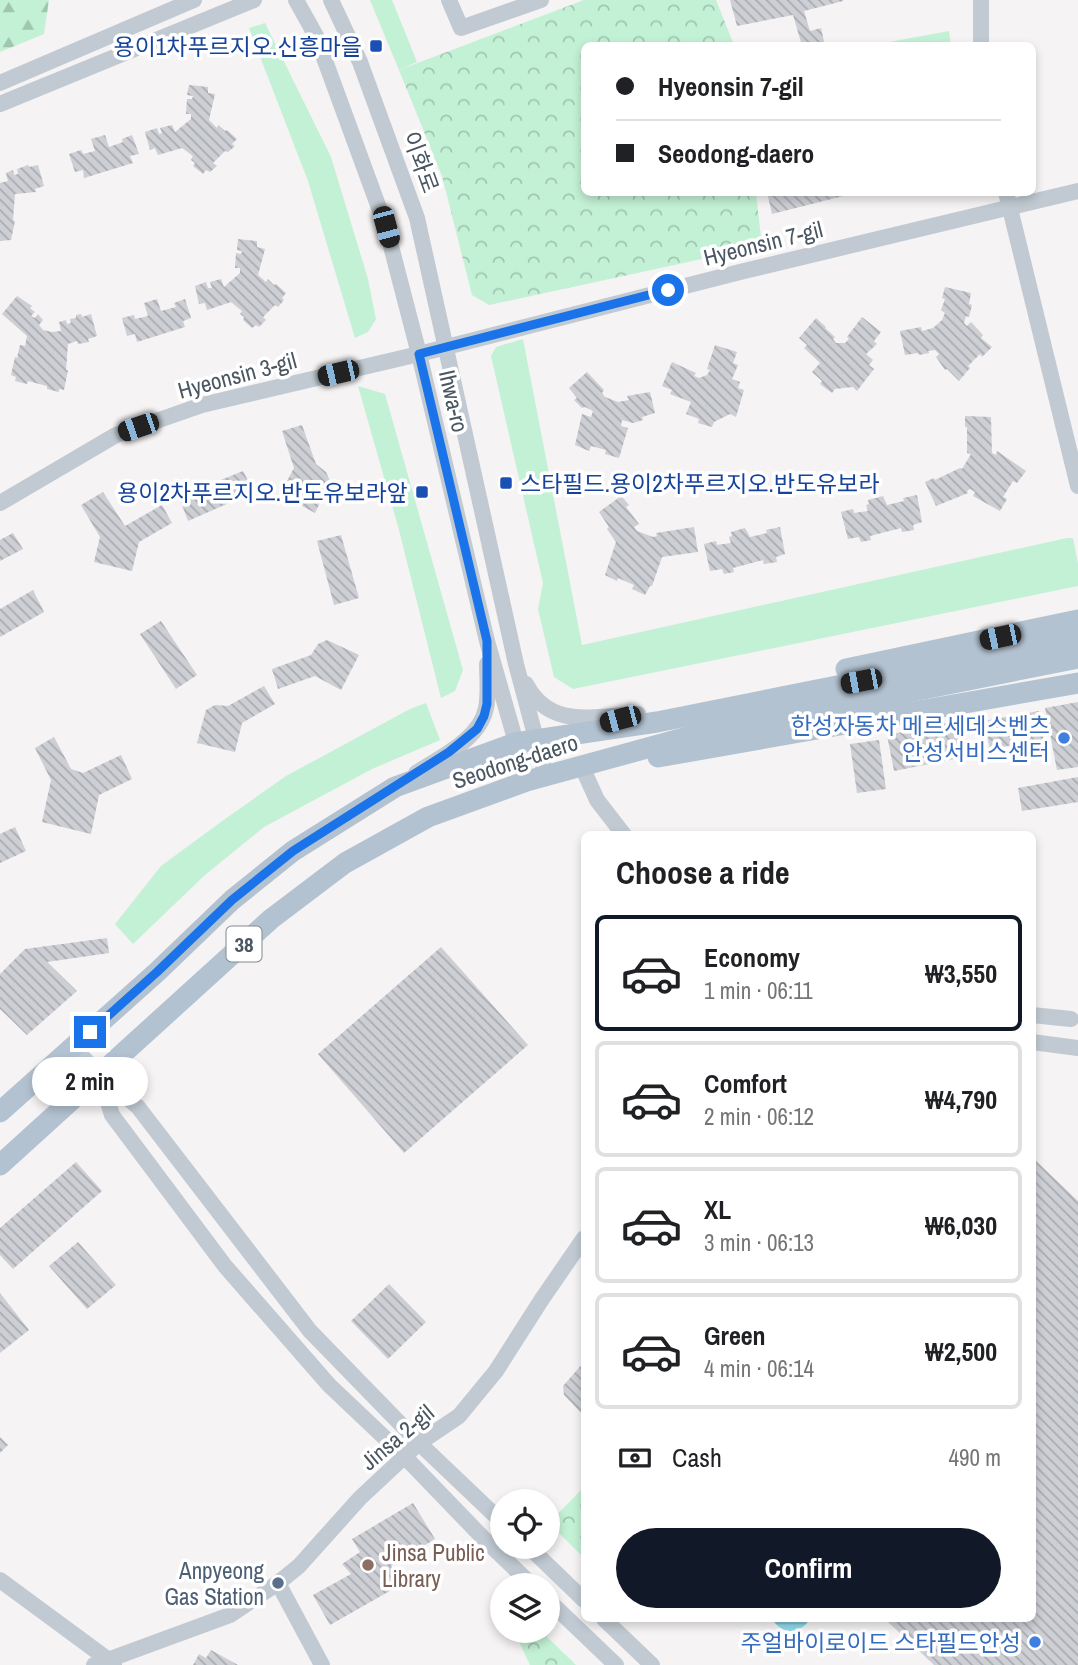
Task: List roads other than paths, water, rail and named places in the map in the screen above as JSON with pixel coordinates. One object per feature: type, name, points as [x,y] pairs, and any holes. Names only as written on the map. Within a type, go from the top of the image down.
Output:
[{"type":"main road","points":[[533,740],[638,714],[1078,620]]},
{"type":"main road","name":"Seodong-daero","points":[[0,1112],[242,892],[293,851],[394,787],[533,740],[657,722],[1078,638]]},
{"type":"main road","name":"Seodong-daero","points":[[0,1165],[271,919],[345,863],[428,817],[536,778],[698,734],[1078,658]]},
{"type":"main road","points":[[536,778],[1078,683]]},
{"type":"street","points":[[0,83],[194,0]]},
{"type":"street","points":[[0,104],[254,0]]},
{"type":"street","name":"Ihwa-ro","points":[[296,0],[316,36],[386,227],[487,641],[533,740]]},
{"type":"street","name":"이화로","points":[[331,0],[360,62],[417,218],[516,664]]},
{"type":"street","points":[[449,0],[461,28],[541,0]]},
{"type":"street","points":[[981,0],[982,42]]},
{"type":"street","name":"Hyeonsin 7-gil","points":[[419,354],[1008,200],[1078,191]]},
{"type":"street","points":[[1008,200],[1078,486]]},
{"type":"street","name":"Hyeonsin 3-gil","points":[[0,503],[116,435],[202,405],[419,354]]},
{"type":"street","points":[[394,787],[449,752],[477,729],[487,704],[487,641]]},
{"type":"street","points":[[516,664],[542,708],[558,715],[581,717],[638,714]]},
{"type":"street","points":[[516,664],[533,740],[536,778]]},
{"type":"street","points":[[583,769],[597,800],[621,831]]},
{"type":"street","points":[[1036,1015],[1071,1019]]},
{"type":"street","points":[[1036,1043],[1078,1048]]},
{"type":"street","points":[[73,1047],[99,1074],[138,1107],[310,1331],[419,1443],[490,1511]]},
{"type":"street","points":[[99,1074],[112,1115],[225,1266],[329,1385],[405,1457],[519,1573]]},
{"type":"street","name":"Jinsa 2-gil","points":[[105,1663],[230,1615],[299,1566],[360,1498],[419,1443],[458,1416],[496,1371],[581,1242]]},
{"type":"street","points":[[540,1559],[581,1598]]},
{"type":"street","points":[[0,1580],[105,1663]]},
{"type":"street","points":[[278,1583],[322,1665]]},
{"type":"street","points":[[560,1611],[616,1665]]},
{"type":"street","points":[[607,1622],[652,1665]]},
{"type":"water","points":[[774,1622],[808,1622],[801,1628],[791,1631]]},
{"type":"place","name":"용이1차푸르지오.신흥마을","points":[[376,46]]},
{"type":"place","name":"스타필드.용이2차푸르지오.반도유보라","points":[[506,483]]},
{"type":"place","name":"용이2차푸르지오.반도유보라앞","points":[[422,492]]},
{"type":"place","name":"한성자동차 메르세데스벤츠 안성서비스센터","points":[[1064,738]]},
{"type":"place","name":"Jinsa Public Library","points":[[368,1565]]},
{"type":"place","name":"Anpyeong Gas Station","points":[[278,1583]]},
{"type":"place","name":"주얼바이로이드 스타필드안성","points":[[1035,1642]]}]
